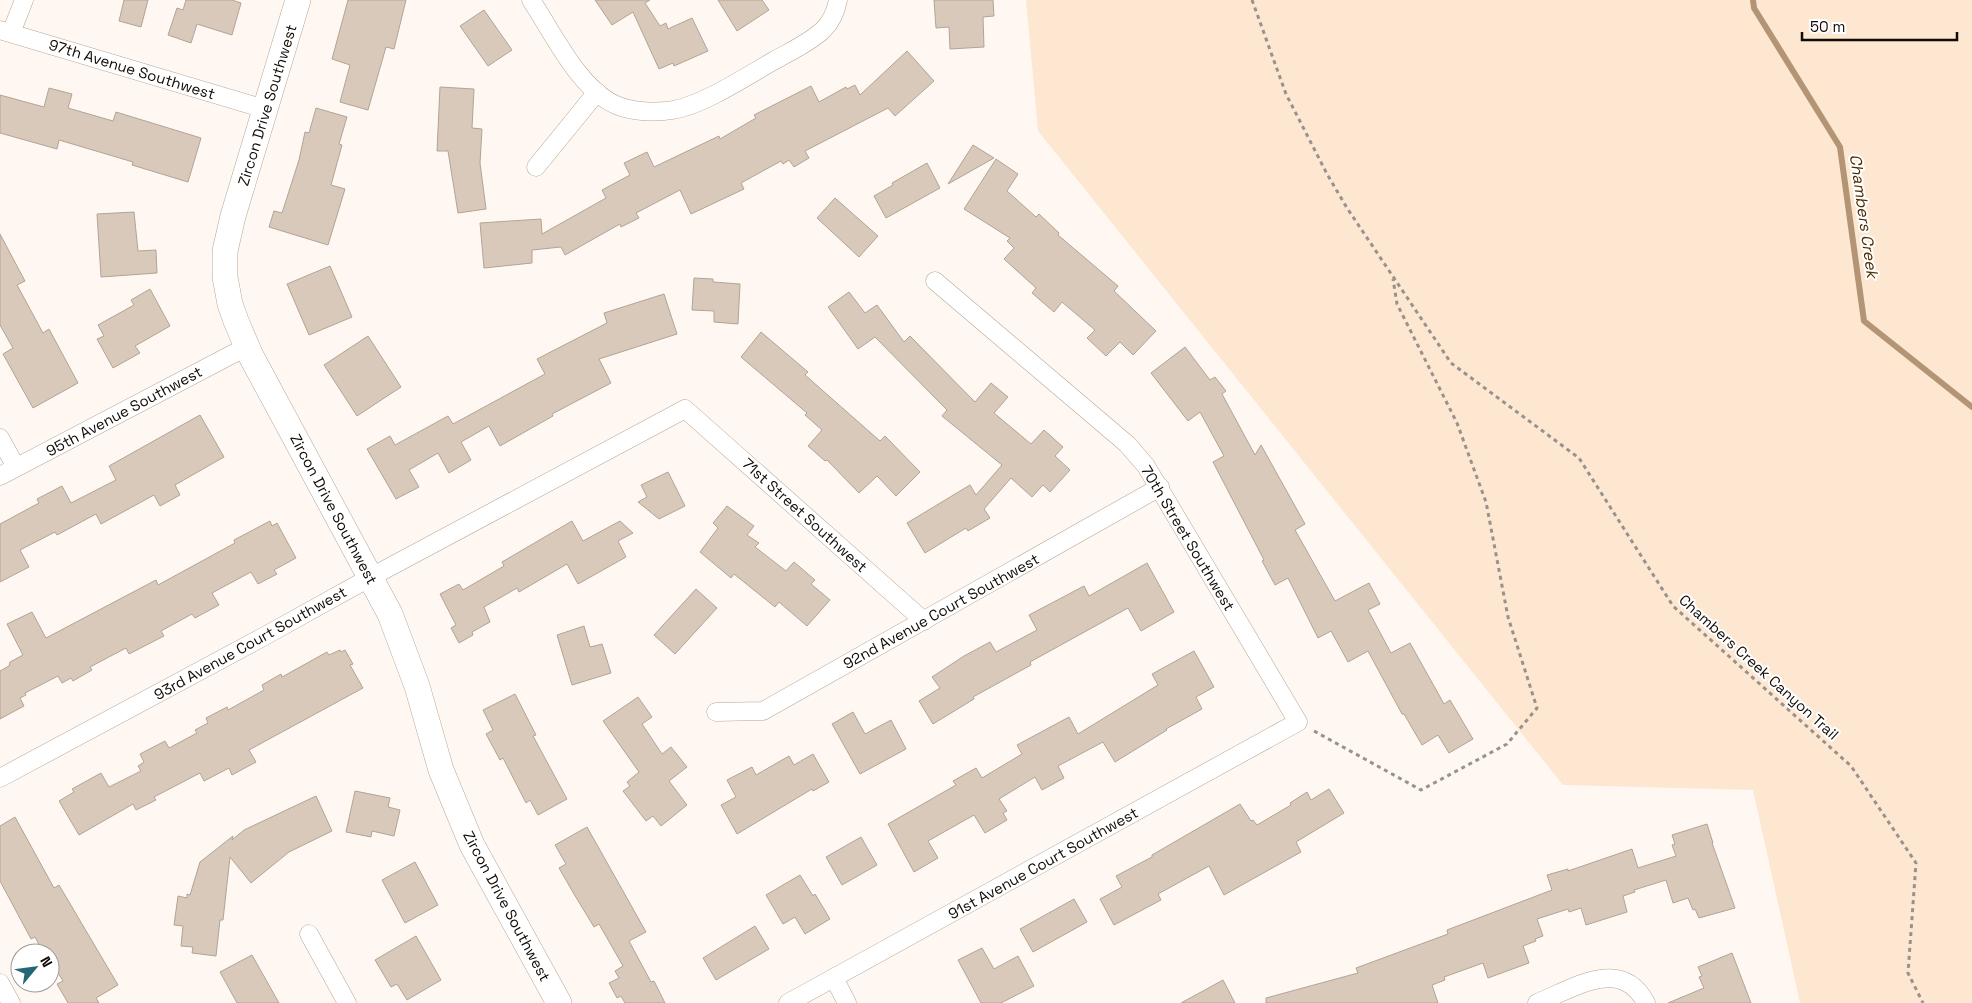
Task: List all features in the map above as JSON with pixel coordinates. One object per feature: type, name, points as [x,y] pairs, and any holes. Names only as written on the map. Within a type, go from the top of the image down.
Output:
[{"type":"street","points":[[6,31],[24,0]]},
{"type":"street","name":"Zircon Drive Southwest","points":[[298,0],[225,251],[225,277],[230,304],[251,356],[390,614],[417,686],[441,770],[472,845],[559,1003]]},
{"type":"street","points":[[531,0],[574,65],[597,92],[609,101],[630,109],[671,111],[685,107],[727,87],[807,42],[823,30],[830,21],[838,0]]},
{"type":"street","name":"97th Avenue Southwest","points":[[6,31],[265,109]]},
{"type":"street","points":[[536,167],[597,92]]},
{"type":"street","name":"70th Street Southwest","points":[[935,281],[1126,444],[1146,466],[1298,722]]},
{"type":"street","name":"95th Avenue Southwest","points":[[0,476],[248,346]]},
{"type":"street","name":"93rd Avenue Court Southwest","points":[[0,778],[261,638],[371,576],[685,409]]},
{"type":"street","name":"71st Street Southwest","points":[[685,409],[924,621]]},
{"type":"street","points":[[0,438],[16,467]]},
{"type":"street","name":"92nd Avenue Court Southwest","points":[[716,712],[763,711],[1160,487]]},
{"type":"street","name":"91st Avenue Court Southwest","points":[[788,1003],[1298,722]]},
{"type":"street","points":[[310,934],[347,1003]]},
{"type":"street","points":[[834,978],[847,1003]]},
{"type":"street","points":[[1537,1003],[1601,978],[1616,978],[1634,985],[1646,1003]]},
{"type":"street","points":[[0,983],[11,1003]]},
{"type":"path","name":"Chambers Creek Canyon Trail","points":[[1252,0],[1286,94],[1327,174],[1346,208],[1451,363],[1579,458],[1673,606],[1851,766],[1916,863],[1908,973],[1923,1003]]},
{"type":"path","name":"Chambers Creek Canyon Trail","points":[[1298,722],[1421,790],[1507,744],[1537,708],[1508,617],[1486,502],[1458,423],[1397,304],[1393,276]]},
{"type":"shaded area","points":[[1026,0],[1972,0],[1972,1003],[1800,1003],[1753,790],[1563,785],[1038,131]]},
{"type":"building","points":[[124,0],[148,0],[141,27],[119,21]]},
{"type":"building","points":[[186,0],[232,0],[241,3],[232,35],[197,24],[191,43],[168,35],[177,8],[183,10]]},
{"type":"building","points":[[348,0],[406,0],[394,49],[386,47],[368,110],[340,102],[350,65],[332,59]]},
{"type":"building","points":[[595,0],[650,0],[645,3],[660,26],[666,23],[668,29],[692,18],[708,51],[674,66],[673,63],[659,69],[633,12],[612,25]]},
{"type":"building","points":[[718,0],[762,0],[769,10],[737,31]]},
{"type":"building","points":[[934,0],[993,0],[994,16],[983,17],[984,47],[950,49],[949,27],[936,28]]},
{"type":"building","points":[[484,10],[512,50],[488,66],[460,26]]},
{"type":"building","points":[[907,51],[934,81],[895,116],[888,108],[805,151],[809,158],[794,167],[789,160],[783,164],[781,161],[741,183],[744,189],[691,214],[680,190],[636,213],[639,218],[621,227],[620,224],[565,255],[561,247],[532,250],[532,263],[484,268],[480,223],[541,219],[542,234],[606,198],[602,190],[630,175],[624,163],[647,152],[654,167],[719,136],[720,139],[756,118],[754,115],[811,86],[819,102],[846,87],[847,89],[855,85],[860,95]]},
{"type":"building","points":[[440,87],[474,89],[472,128],[482,129],[480,163],[486,209],[458,213],[448,151],[437,151]]},
{"type":"building","points":[[49,88],[72,94],[68,108],[113,121],[116,112],[201,138],[188,182],[132,165],[133,162],[59,140],[57,149],[0,133],[0,95],[44,107]]},
{"type":"building","points":[[316,108],[347,117],[339,144],[342,145],[331,185],[345,189],[328,245],[269,227],[274,211],[282,213],[299,160],[305,132],[309,133]]},
{"type":"building","points":[[973,145],[994,158],[948,184]]},
{"type":"building","points":[[996,159],[1018,174],[1007,191],[1036,217],[1039,214],[1059,233],[1058,235],[1118,286],[1114,291],[1156,331],[1133,355],[1120,342],[1106,356],[1087,338],[1095,330],[1062,302],[1054,312],[1032,293],[1036,288],[1004,259],[1014,248],[1007,241],[1010,238],[964,209]]},
{"type":"building","points":[[927,163],[940,188],[886,218],[874,196],[893,185],[892,183]]},
{"type":"building","points":[[835,198],[878,236],[859,257],[817,218]]},
{"type":"building","points":[[134,212],[138,251],[156,250],[157,273],[101,277],[97,214]]},
{"type":"building","points":[[0,234],[25,281],[17,285],[43,333],[49,329],[78,383],[33,408],[3,354],[13,348],[0,325]]},
{"type":"building","points":[[330,266],[352,317],[309,335],[287,284]]},
{"type":"building","points":[[694,278],[713,279],[713,282],[740,284],[738,324],[714,322],[714,311],[692,310]]},
{"type":"building","points":[[150,289],[170,326],[135,346],[140,353],[113,368],[97,339],[104,336],[98,325],[134,305],[131,300]]},
{"type":"building","points":[[849,292],[865,313],[877,305],[904,342],[910,336],[975,402],[991,383],[1008,397],[994,413],[1031,444],[1044,430],[1063,447],[1055,456],[1070,470],[1050,492],[1043,485],[1032,497],[1011,478],[984,509],[990,518],[968,531],[966,528],[925,553],[907,523],[970,485],[976,495],[1002,465],[942,416],[947,410],[875,337],[858,349],[828,307]]},
{"type":"building","points":[[664,294],[677,334],[599,359],[611,383],[552,414],[553,416],[500,446],[489,426],[461,442],[471,460],[449,473],[438,453],[409,470],[419,487],[396,499],[367,449],[390,436],[395,445],[448,416],[453,424],[545,374],[537,359],[607,323],[604,313]]},
{"type":"building","points":[[761,332],[808,372],[805,375],[880,441],[885,436],[920,472],[896,496],[877,476],[859,493],[827,460],[825,461],[808,446],[822,430],[805,415],[807,413],[741,357]]},
{"type":"building","points":[[368,336],[401,387],[357,416],[324,365]]},
{"type":"building","points":[[1185,347],[1210,380],[1215,377],[1226,391],[1222,394],[1255,455],[1261,445],[1305,524],[1295,530],[1335,601],[1369,583],[1380,604],[1368,610],[1391,653],[1410,643],[1444,704],[1450,700],[1473,739],[1449,753],[1438,735],[1422,745],[1404,714],[1402,714],[1368,651],[1348,662],[1331,631],[1318,638],[1288,578],[1275,585],[1213,462],[1224,456],[1200,412],[1188,421],[1151,373]]},
{"type":"building","points":[[200,415],[224,457],[175,485],[180,495],[160,506],[154,495],[101,524],[96,514],[57,535],[55,532],[20,550],[29,567],[0,582],[0,524],[39,503],[37,499],[62,486],[71,503],[116,480],[109,466]]},
{"type":"building","points":[[668,472],[685,506],[659,519],[638,502],[647,497],[641,485]]},
{"type":"building","points":[[727,506],[754,526],[747,535],[759,543],[755,547],[786,571],[794,562],[815,580],[811,584],[830,600],[807,626],[779,602],[775,607],[734,574],[731,578],[700,552],[718,528],[713,523]]},
{"type":"building","points":[[270,521],[272,526],[277,523],[296,558],[274,570],[277,574],[258,584],[251,572],[212,593],[219,605],[195,618],[192,614],[161,631],[164,636],[129,654],[126,648],[90,667],[92,670],[73,681],[71,678],[62,683],[58,676],[25,693],[26,695],[20,698],[24,706],[0,719],[0,671],[9,666],[10,662],[23,655],[7,624],[32,612],[46,638],[156,580],[158,585],[235,543],[234,540]]},
{"type":"building","points":[[572,521],[583,541],[620,521],[633,533],[618,541],[626,557],[578,584],[567,564],[519,592],[517,588],[484,607],[490,622],[472,632],[473,635],[459,643],[451,628],[456,625],[440,594],[459,584],[463,590],[504,566],[502,562]]},
{"type":"building","points":[[1147,563],[1174,612],[1141,631],[1128,608],[1030,662],[1031,665],[973,697],[974,699],[933,724],[919,701],[940,688],[932,677],[990,642],[996,652],[1037,630],[1029,615],[1084,586],[1089,596]]},
{"type":"building","points":[[696,589],[717,608],[675,654],[654,635]]},
{"type":"building","points":[[584,626],[590,647],[602,644],[611,673],[572,685],[557,635]]},
{"type":"building","points":[[340,650],[341,652],[345,650],[353,664],[350,665],[363,688],[249,750],[256,762],[232,775],[229,768],[204,781],[200,773],[154,797],[156,800],[136,810],[133,804],[79,835],[59,801],[74,792],[72,789],[101,773],[109,787],[141,771],[138,766],[144,762],[140,754],[165,741],[169,748],[197,733],[195,730],[208,723],[206,718],[227,707],[228,710],[264,690],[262,685],[281,674],[282,677],[327,652],[329,655]]},
{"type":"building","points":[[1194,651],[1214,687],[1196,697],[1202,709],[1166,729],[1115,762],[1103,742],[1058,766],[1064,778],[1042,790],[1035,777],[999,799],[1007,811],[1003,813],[1007,820],[985,833],[974,815],[928,841],[938,858],[914,872],[888,824],[956,785],[953,781],[976,768],[982,778],[1022,754],[1017,745],[1069,717],[1078,734],[1158,685],[1152,674]]},
{"type":"building","points":[[515,694],[536,735],[533,736],[567,799],[538,815],[530,800],[526,803],[503,758],[500,760],[486,734],[493,730],[483,710]]},
{"type":"building","points":[[638,697],[652,717],[642,724],[662,754],[671,747],[687,767],[669,781],[687,805],[661,826],[653,816],[646,821],[623,791],[630,786],[627,782],[639,772],[603,721]]},
{"type":"building","points":[[853,712],[865,734],[891,720],[906,749],[860,774],[832,724]]},
{"type":"building","points":[[813,754],[829,782],[813,791],[812,789],[737,834],[721,805],[736,797],[727,780],[752,767],[756,775],[789,756],[794,765]]},
{"type":"building","points":[[1329,789],[1344,813],[1296,842],[1301,852],[1224,895],[1209,866],[1158,894],[1161,900],[1114,925],[1100,899],[1122,887],[1116,876],[1152,857],[1152,855],[1240,804],[1251,821],[1253,820],[1257,825],[1291,805],[1290,803],[1307,792],[1311,800]]},
{"type":"building","points":[[355,791],[390,798],[388,807],[400,810],[394,836],[372,831],[371,837],[346,832]]},
{"type":"building","points":[[316,796],[332,831],[289,852],[251,883],[230,857],[223,920],[220,920],[216,956],[192,953],[193,947],[181,946],[183,926],[174,925],[178,896],[187,898],[187,894],[190,895],[200,862],[233,836],[232,840],[244,830]]},
{"type":"building","points":[[15,817],[54,888],[59,885],[118,985],[96,998],[99,1003],[68,1003],[60,989],[60,982],[63,981],[60,976],[60,943],[38,943],[35,937],[31,939],[0,881],[0,826]]},
{"type":"building","points":[[1707,824],[1735,908],[1699,918],[1688,898],[1673,903],[1666,880],[1634,890],[1635,892],[1623,896],[1627,912],[1586,925],[1581,908],[1569,912],[1568,909],[1537,919],[1543,936],[1523,946],[1529,963],[1488,978],[1483,963],[1444,977],[1445,980],[1432,985],[1438,1003],[1266,1003],[1266,998],[1358,973],[1356,968],[1448,934],[1447,930],[1552,890],[1547,875],[1568,869],[1568,871],[1632,849],[1638,868],[1676,856],[1672,845],[1675,844],[1672,835]]},
{"type":"building","points":[[587,827],[646,932],[629,941],[651,982],[654,981],[665,1003],[625,1003],[621,996],[617,998],[609,983],[619,978],[615,971],[623,966],[599,924],[594,927],[559,868],[566,864],[555,845]]},
{"type":"building","points":[[861,837],[877,865],[842,885],[826,857]]},
{"type":"building","points":[[415,862],[438,905],[405,923],[382,880]]},
{"type":"building","points":[[800,875],[813,896],[815,894],[830,919],[805,934],[795,917],[783,924],[766,895]]},
{"type":"building","points":[[1074,899],[1087,922],[1033,952],[1020,929]]},
{"type":"building","points":[[755,926],[769,949],[716,980],[703,958]]},
{"type":"building","points":[[416,936],[441,980],[407,1000],[397,984],[391,987],[375,960]]},
{"type":"building","points":[[982,948],[994,969],[1018,956],[1034,986],[1001,1003],[981,1003],[958,960]]},
{"type":"building","points":[[1732,953],[1751,1003],[1668,1003],[1704,988],[1699,977],[1702,976],[1698,967]]},
{"type":"building","points":[[252,955],[279,1003],[237,1003],[220,972]]},
{"type":"building","points":[[1223,980],[1235,1003],[1181,1003]]},
{"type":"waterway","name":"Chambers Creek","points":[[1753,0],[1754,8],[1840,147],[1864,321],[1972,407]]}]
